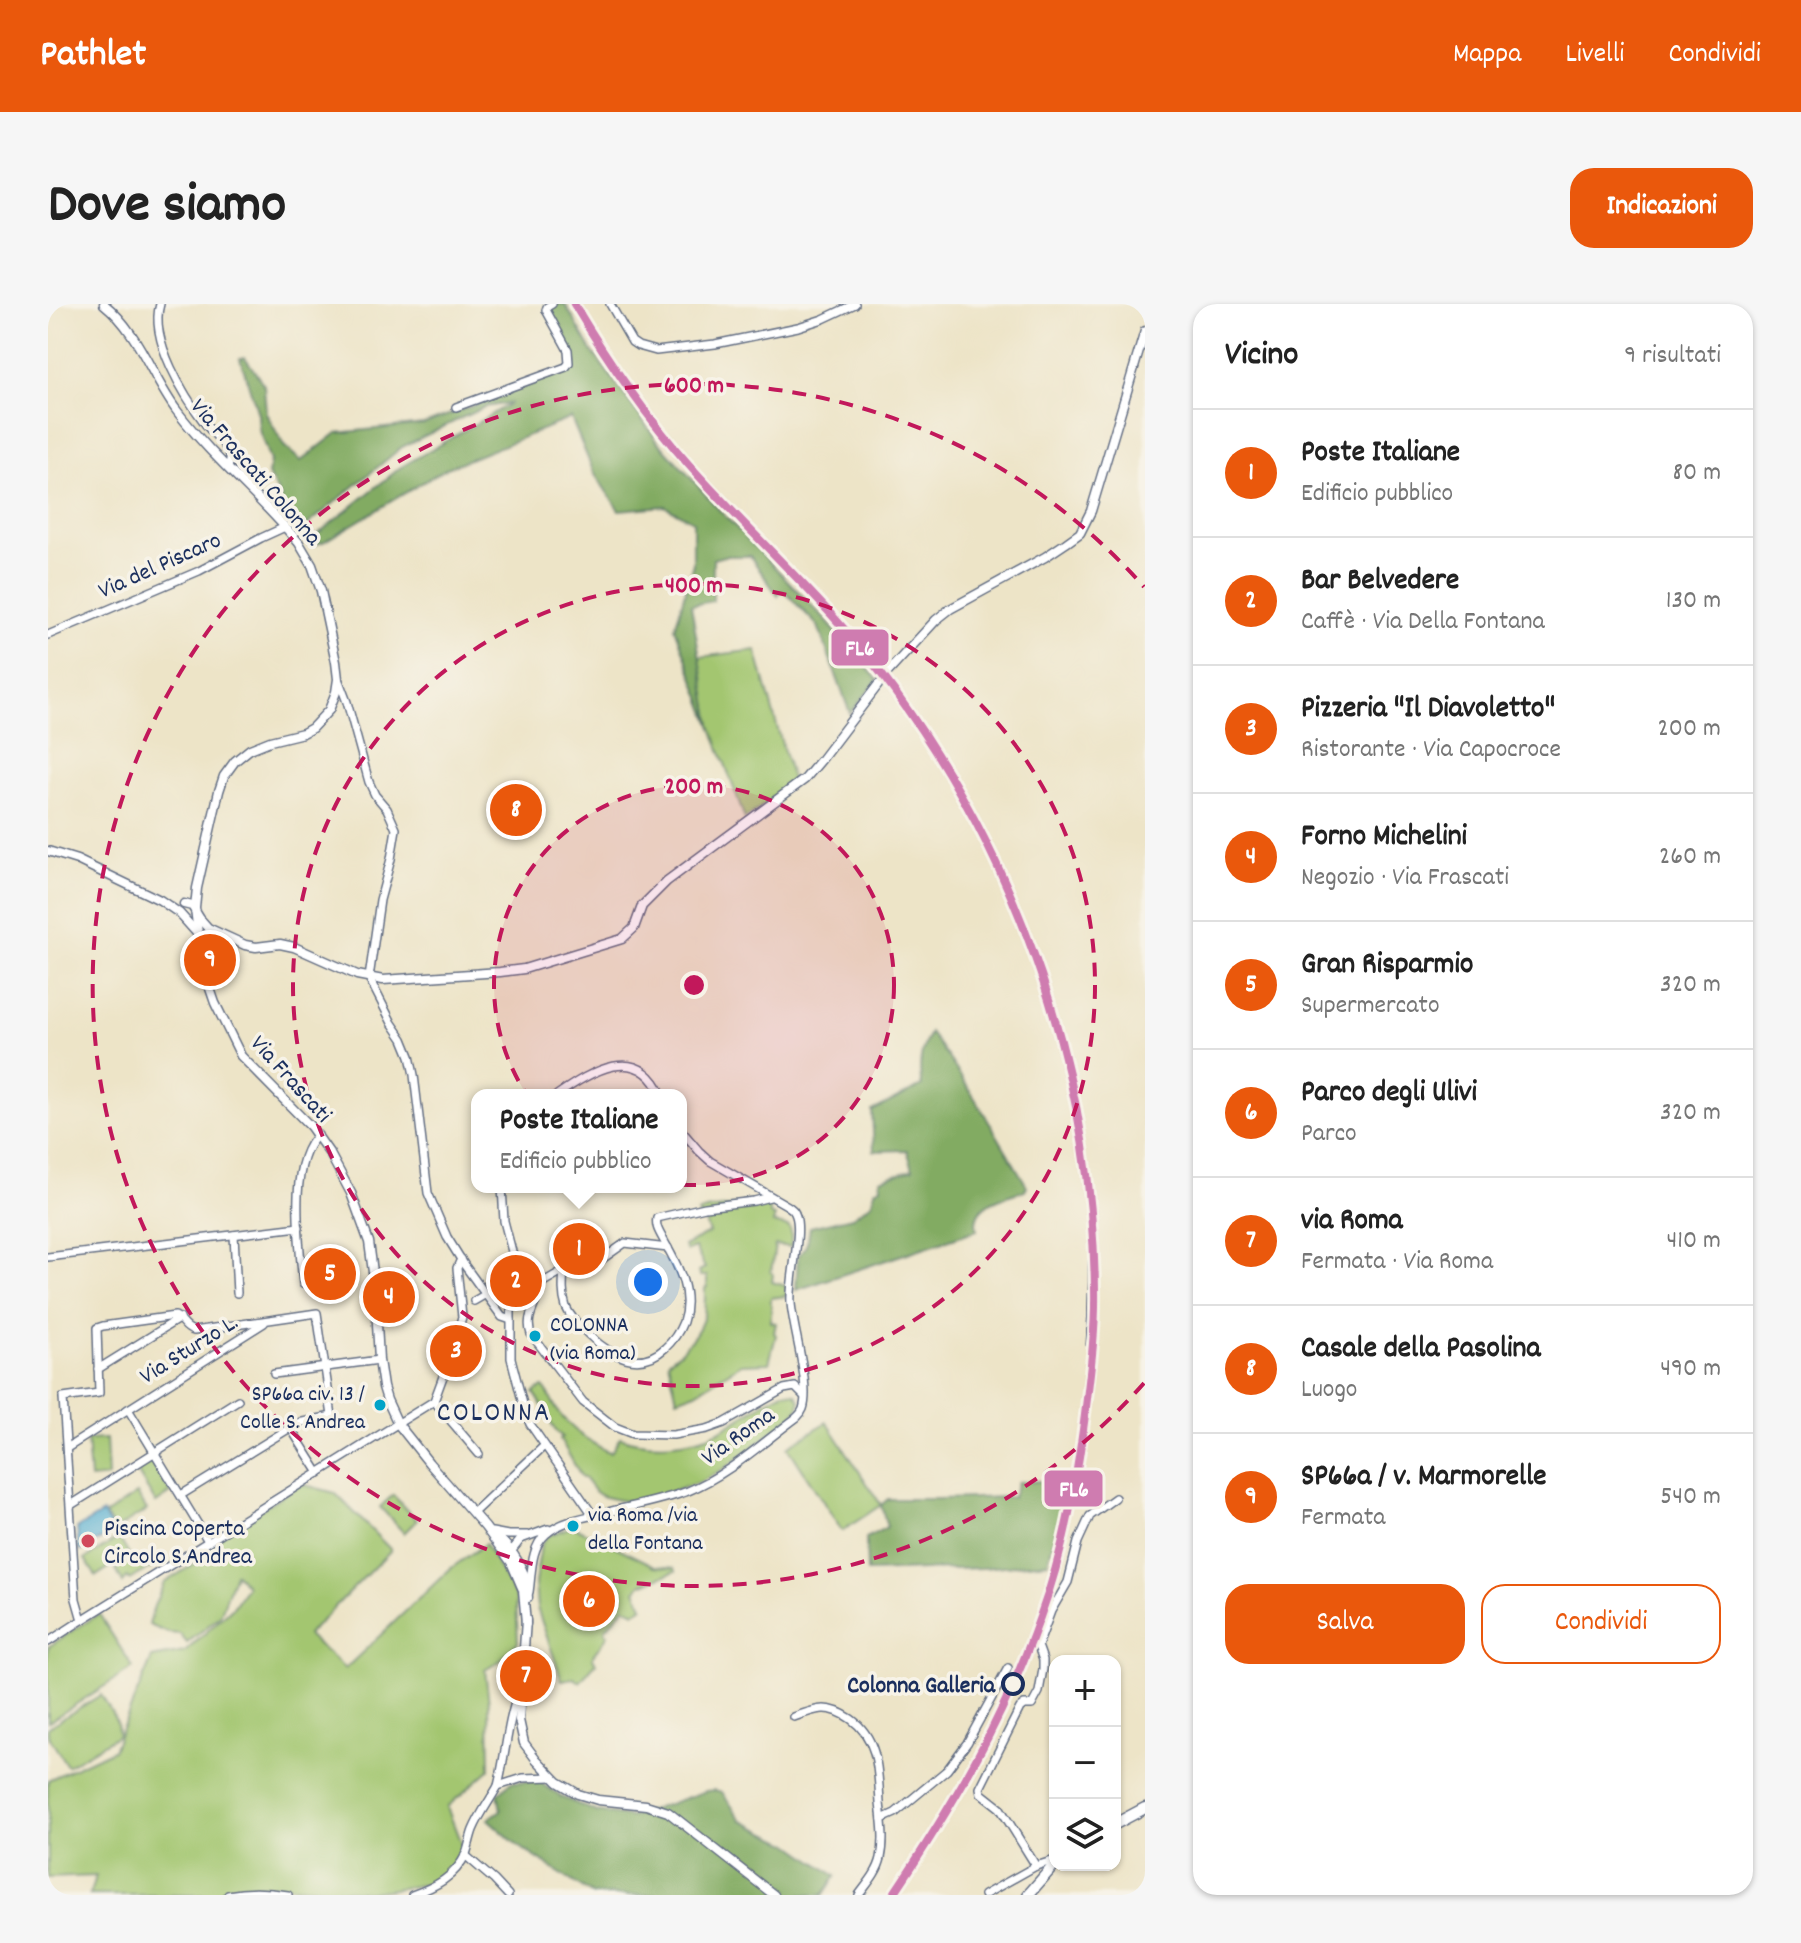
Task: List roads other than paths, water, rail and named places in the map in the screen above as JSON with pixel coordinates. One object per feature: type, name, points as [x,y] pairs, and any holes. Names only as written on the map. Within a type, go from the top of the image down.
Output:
[{"type":"main road","points":[[1121,1821],[1145,1808]]},
{"type":"main road","points":[[1028,1895],[1049,1869]]},
{"type":"street","name":"Via Frascati Colonna","points":[[104,304],[131,334],[174,407],[303,550],[318,581],[338,679]]},
{"type":"street","points":[[160,304],[159,331],[167,358],[197,413],[228,451],[228,468]]},
{"type":"street","points":[[456,407],[566,367],[569,363],[568,350],[546,310],[552,304]]},
{"type":"street","points":[[610,304],[632,342],[656,351],[715,344],[798,327],[855,304]]},
{"type":"street","points":[[888,672],[950,609],[1045,557],[1080,533],[1091,511],[1145,331]]},
{"type":"street","name":"Via del Piscaro","points":[[48,635],[187,576],[285,527]]},
{"type":"street","points":[[338,679],[369,782],[396,829],[380,900],[369,978],[410,1056],[428,1193],[447,1237],[461,1259],[502,1317],[511,1320]]},
{"type":"street","points":[[184,904],[193,898],[198,884],[219,791],[227,771],[254,747],[303,733],[314,726],[333,702],[338,679]]},
{"type":"street","points":[[48,851],[81,861],[160,900],[192,906],[208,928],[233,940],[253,947],[276,944],[294,947],[369,978],[393,980],[524,969],[622,939],[630,933],[642,906],[667,881],[805,779],[878,685]]},
{"type":"street","points":[[197,933],[198,884]]},
{"type":"street","points":[[160,900],[183,916],[197,933]]},
{"type":"street","points":[[183,916],[191,917],[196,912]]},
{"type":"street","name":"Via Frascati","points":[[197,933],[204,971],[222,1020],[241,1056],[318,1135],[351,1193],[369,1242],[379,1360],[387,1400],[398,1424],[511,1554]]},
{"type":"street","points":[[204,971],[204,954],[210,944],[217,940],[233,940]]},
{"type":"street","points":[[567,1089],[592,1074],[622,1065],[646,1071],[659,1089]]},
{"type":"street","points":[[303,1284],[299,1227],[300,1170],[309,1145],[318,1135]]},
{"type":"street","points":[[687,1136],[707,1158],[790,1207],[797,1219],[791,1302],[804,1396]]},
{"type":"street","points":[[502,1193],[504,1224],[513,1264]]},
{"type":"street","points":[[513,1264],[521,1265],[530,1279],[540,1284],[564,1270],[564,1297],[573,1319],[610,1351],[625,1359],[639,1361],[659,1353],[669,1344],[679,1331],[686,1308],[680,1269],[656,1220],[660,1216],[770,1197]]},
{"type":"street","points":[[48,1257],[299,1227]]},
{"type":"street","points":[[234,1235],[237,1293]]},
{"type":"street","points":[[601,1260],[625,1243],[668,1248]]},
{"type":"street","points":[[48,1642],[434,1401],[462,1317],[457,1268],[461,1259]]},
{"type":"street","points":[[513,1264],[505,1272],[510,1298],[510,1349],[525,1412],[544,1446],[593,1515]]},
{"type":"street","name":"Via Roma","points":[[540,1284],[528,1323],[531,1334],[575,1395],[611,1424],[628,1433],[696,1432],[724,1423],[784,1389],[795,1387],[804,1396],[798,1416],[715,1478],[670,1497],[558,1526]]},
{"type":"street","points":[[474,1301],[486,1294]]},
{"type":"street","points":[[82,1620],[76,1599],[63,1398],[99,1393],[98,1327],[175,1316],[186,1328],[194,1331],[317,1313],[332,1416],[290,1427],[181,1495]]},
{"type":"street","points":[[98,1369],[180,1318]]},
{"type":"street","name":"Via Sturzo L.","points":[[67,1448],[269,1320]]},
{"type":"street","points":[[274,1374],[379,1360]]},
{"type":"street","points":[[71,1505],[238,1400]]},
{"type":"street","points":[[434,1401],[479,1454]]},
{"type":"street","points":[[128,1409],[208,1541]]},
{"type":"street","points":[[290,1427],[319,1473]]},
{"type":"street","points":[[473,1513],[544,1446]]},
{"type":"street","points":[[1036,1866],[1000,1808],[981,1793],[980,1788],[1020,1708],[1032,1705],[1037,1697],[1043,1669],[1038,1646],[1051,1611],[1068,1582],[1087,1520],[1097,1509],[1115,1498]]},
{"type":"street","points":[[488,1529],[505,1535],[530,1534],[558,1526]]},
{"type":"street","points":[[558,1526],[543,1537],[534,1555],[528,1599],[518,1717],[528,1750],[553,1777],[568,1789],[586,1797],[646,1805],[668,1812],[774,1895]]},
{"type":"street","points":[[526,1624],[521,1583],[511,1554],[518,1541],[530,1534]]},
{"type":"street","points":[[511,1554],[534,1555]]},
{"type":"street","points":[[511,1554],[525,1577],[528,1599]]},
{"type":"street","points":[[882,1819],[895,1813],[947,1770],[967,1743],[1008,1668]]},
{"type":"street","points":[[412,1895],[450,1876],[465,1855],[474,1829],[498,1786],[511,1713],[520,1689]]},
{"type":"street","points":[[794,1717],[828,1708],[845,1715],[866,1732],[873,1746],[882,1819],[881,1858],[876,1872],[859,1895]]},
{"type":"street","points":[[498,1786],[523,1778],[553,1777]]},
{"type":"street","points":[[465,1855],[508,1895]]},
{"type":"street","points":[[984,1895],[1036,1866],[1049,1863]]},
{"type":"street","points":[[996,1895],[1003,1885]]},
{"type":"street","points":[[228,1895],[288,1895]]},
{"type":"water","name":"Piscina Coperta Circolo S.Andrea","points":[[103,1513],[113,1532],[79,1550],[77,1528]]},
{"type":"tunnel","points":[[878,685],[888,672]]},
{"type":"railway","points":[[570,304],[611,370],[658,434],[855,646],[912,720],[962,800],[1005,885],[1039,973],[1065,1064],[1082,1157],[1090,1251],[1088,1345]]},
{"type":"railway","points":[[889,1895],[947,1805],[997,1713],[1037,1616],[1066,1513]]},
{"type":"place","name":"Casale della Pasolina","points":[[516,810]]},
{"type":"place","name":"SP66a / v. Marmorelle","points":[[210,960]]},
{"type":"place","name":"Poste Italiane","points":[[579,1249]]},
{"type":"place","name":"Gran Risparmio","points":[[330,1274]]},
{"type":"place","name":"Bar Belvedere","points":[[516,1281]]},
{"type":"place","name":"Forno Michelini","points":[[389,1297]]},
{"type":"place","name":"COLONNA (via Roma)","points":[[535,1336]]},
{"type":"place","name":"Pizzeria \"Il Diavoletto\"","points":[[456,1351]]},
{"type":"place","name":"SP66a civ. 13 / Colle S. Andrea","points":[[380,1405]]},
{"type":"place","name":"via Roma /via della Fontana","points":[[573,1526]]},
{"type":"place","name":"Piscina Coperta Circolo S.Andrea","points":[[88,1541]]},
{"type":"place","name":"Parco degli Ulivi","points":[[589,1601]]},
{"type":"place","name":"via Roma","points":[[526,1676]]},
{"type":"place","name":"Colonna Galleria","points":[[1013,1684]]},
{"type":"district","name":"COLONNA","points":[[494,1410]]}]
